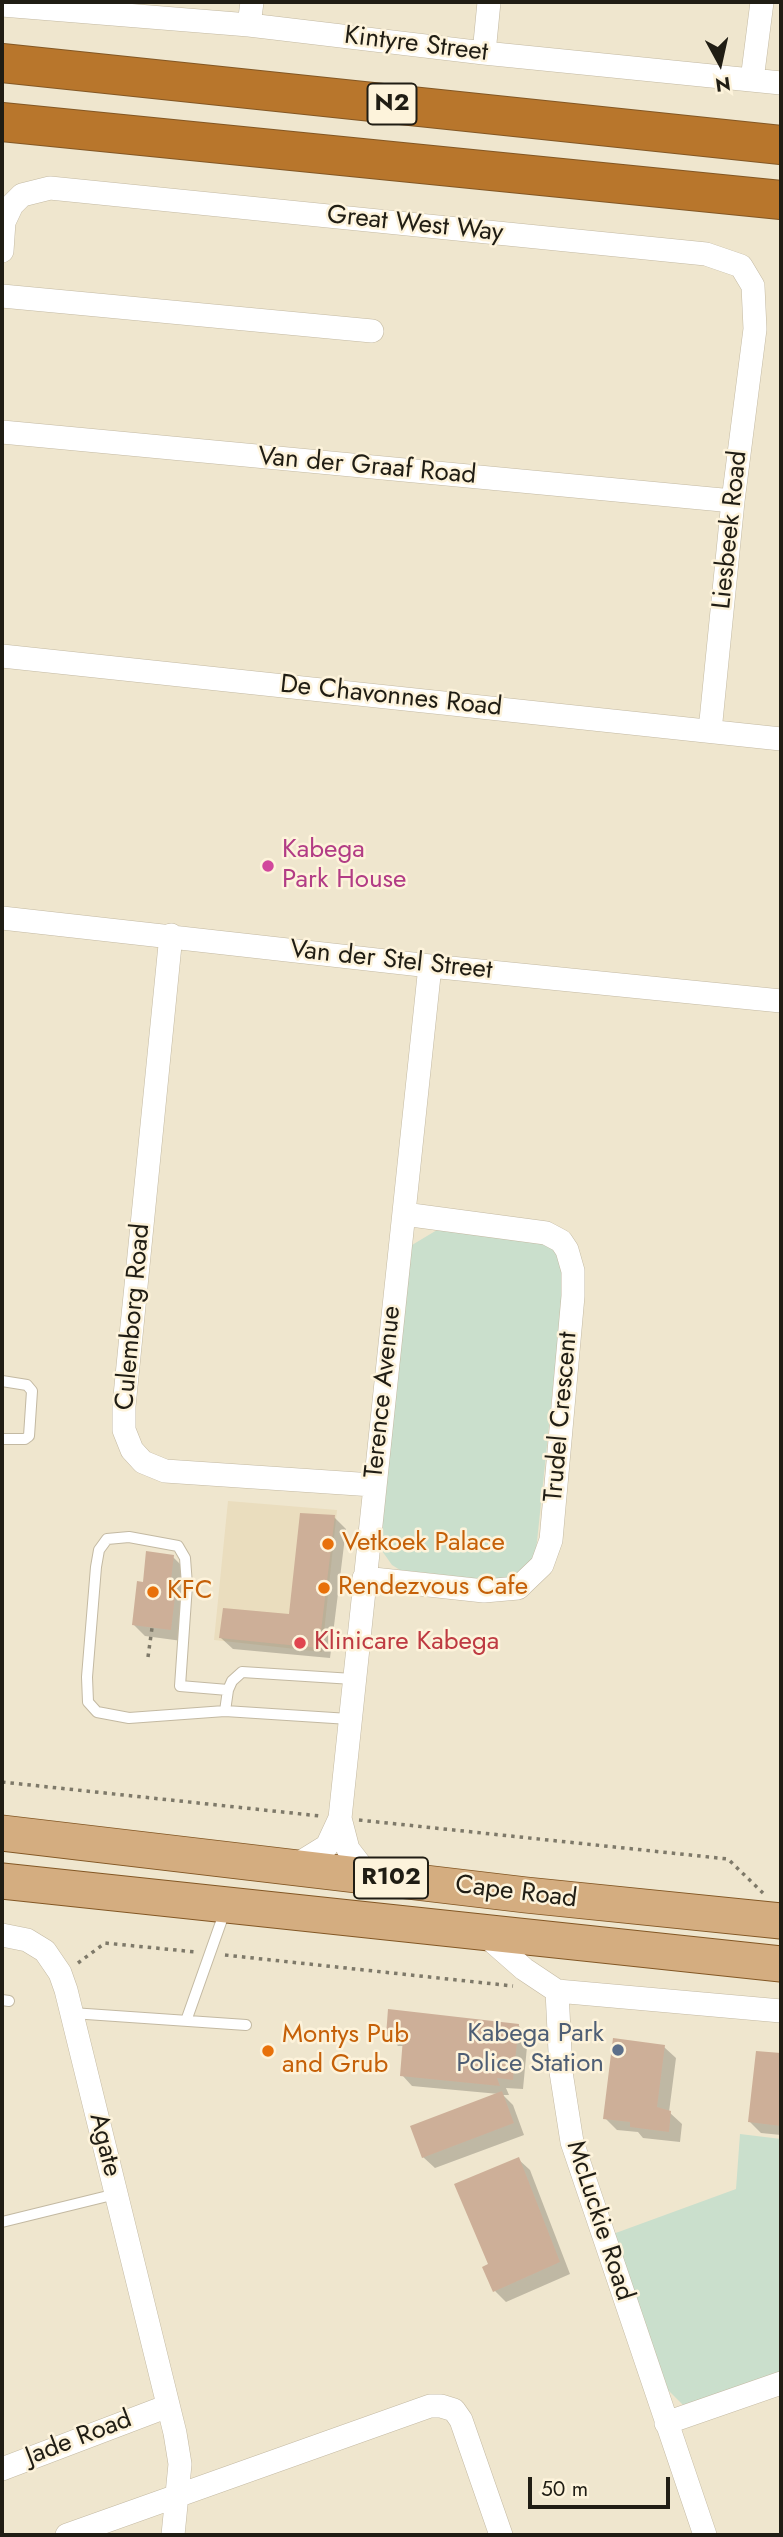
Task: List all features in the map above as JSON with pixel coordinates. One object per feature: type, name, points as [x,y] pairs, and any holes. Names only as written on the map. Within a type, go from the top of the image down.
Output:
[{"type":"highway","name":"N2","points":[[2,63],[781,145]]},
{"type":"highway","name":"N2","points":[[2,122],[781,200]]},
{"type":"main road","name":"Cape Road","points":[[2,1833],[526,1895],[773,1908]]},
{"type":"main road","name":"Cape Road","points":[[2,1881],[781,1964]]},
{"type":"street","points":[[249,25],[252,2]]},
{"type":"street","points":[[484,53],[489,2]]},
{"type":"street","points":[[752,80],[762,2]]},
{"type":"street","name":"Kintyre Street","points":[[3,4],[249,25],[484,53],[781,83]]},
{"type":"street","name":"Great West Way","points":[[2,251],[8,212],[22,195],[50,188],[706,254],[728,259],[741,266],[749,275],[756,303],[755,329]]},
{"type":"street","points":[[2,296],[372,331]]},
{"type":"street","name":"Liesbeek Road","points":[[710,731],[733,501],[755,329]]},
{"type":"street","name":"Van der Graaf Road","points":[[2,432],[733,501]]},
{"type":"street","name":"De Chavonnes Road","points":[[2,656],[781,739]]},
{"type":"street","name":"Van der Stel Street","points":[[2,918],[430,966],[781,1001]]},
{"type":"street","name":"Culemborg Road","points":[[171,935],[124,1406],[124,1430],[132,1450],[144,1462],[165,1471],[373,1485]]},
{"type":"street","name":"Terence Avenue","points":[[368,1875],[348,1849],[340,1818],[373,1485],[430,966]]},
{"type":"street","name":"Trudel Crescent","points":[[364,1578],[484,1591],[519,1588],[542,1565],[551,1540],[573,1296],[573,1270],[567,1250],[561,1241],[546,1233],[404,1214]]},
{"type":"street","name":"Terence Avenue","points":[[291,1868],[327,1846],[340,1818]]},
{"type":"street","points":[[481,1931],[524,1969],[557,1991],[781,2011]]},
{"type":"street","name":"Agate","points":[[2,1935],[36,1943],[53,1961],[61,1976],[72,2013],[162,2402],[168,2501]]},
{"type":"street","name":"McLuckie Road","points":[[557,1991],[561,2072],[572,2143],[705,2535]]},
{"type":"street","points":[[666,2423],[781,2383]]},
{"type":"street","name":"Jade Road","points":[[2,2469],[162,2402]]},
{"type":"street","points":[[67,2535],[429,2406],[454,2410],[461,2420],[501,2535]]},
{"type":"street","points":[[158,2535],[168,2501]]},
{"type":"street","points":[[168,2501],[173,2535]]},
{"type":"lane","points":[[2,1381],[27,1385],[32,1391],[29,1436],[25,1439],[2,1439]]},
{"type":"lane","points":[[228,1690],[180,1686],[187,1585],[181,1551],[172,1543],[129,1537],[107,1539],[99,1550],[96,1567],[86,1692],[91,1707],[97,1712],[129,1718],[225,1712],[349,1719]]},
{"type":"lane","points":[[225,1712],[228,1690],[237,1675],[251,1671],[353,1679]]},
{"type":"lane","points":[[186,2021],[226,1906]]},
{"type":"lane","points":[[72,2013],[246,2025]]},
{"type":"lane","points":[[2,2222],[116,2194]]},
{"type":"path","points":[[148,1657],[152,1628]]},
{"type":"path","points":[[2,1782],[728,1859],[773,1908]]},
{"type":"path","points":[[61,1976],[105,1942],[515,1986]]},
{"type":"shaded area","points":[[228,1501],[337,1510],[322,1652],[214,1640]]},
{"type":"green space","points":[[437,1230],[551,1244],[565,1272],[536,1551],[532,1563],[508,1582],[400,1570],[392,1565],[380,1548],[412,1245]]},
{"type":"green space","points":[[740,2134],[781,2139],[781,2375],[683,2405],[664,2386],[613,2234],[736,2189]]},
{"type":"building","points":[[300,1513],[335,1515],[319,1648],[219,1638],[223,1608],[289,1614]]},
{"type":"building","points":[[146,1551],[174,1555],[169,1596],[175,1597],[171,1630],[132,1625],[137,1581],[143,1582]]},
{"type":"building","points":[[388,2009],[519,2024],[513,2080],[497,2078],[500,2086],[400,2076],[403,2038],[386,2036]]},
{"type":"building","points":[[613,2038],[665,2045],[657,2107],[671,2111],[669,2132],[630,2127],[630,2122],[603,2119]]},
{"type":"building","points":[[756,2051],[781,2053],[781,2126],[748,2122]]},
{"type":"building","points":[[502,2091],[514,2123],[422,2158],[410,2126]]},
{"type":"building","points":[[519,2157],[560,2262],[493,2292],[482,2267],[488,2264],[454,2184]]},
{"type":"place","name":"Kabega Park House","points":[[268,866]]},
{"type":"place","name":"Vetkoek Palace","points":[[328,1544]]},
{"type":"place","name":"Rendezvous Cafe","points":[[324,1588]]},
{"type":"place","name":"KFC","points":[[153,1592]]},
{"type":"place","name":"Klinicare Kabega","points":[[300,1643]]},
{"type":"place","name":"Kabega Park Police Station","points":[[618,2050]]},
{"type":"place","name":"Montys Pub and Grub","points":[[268,2051]]}]
